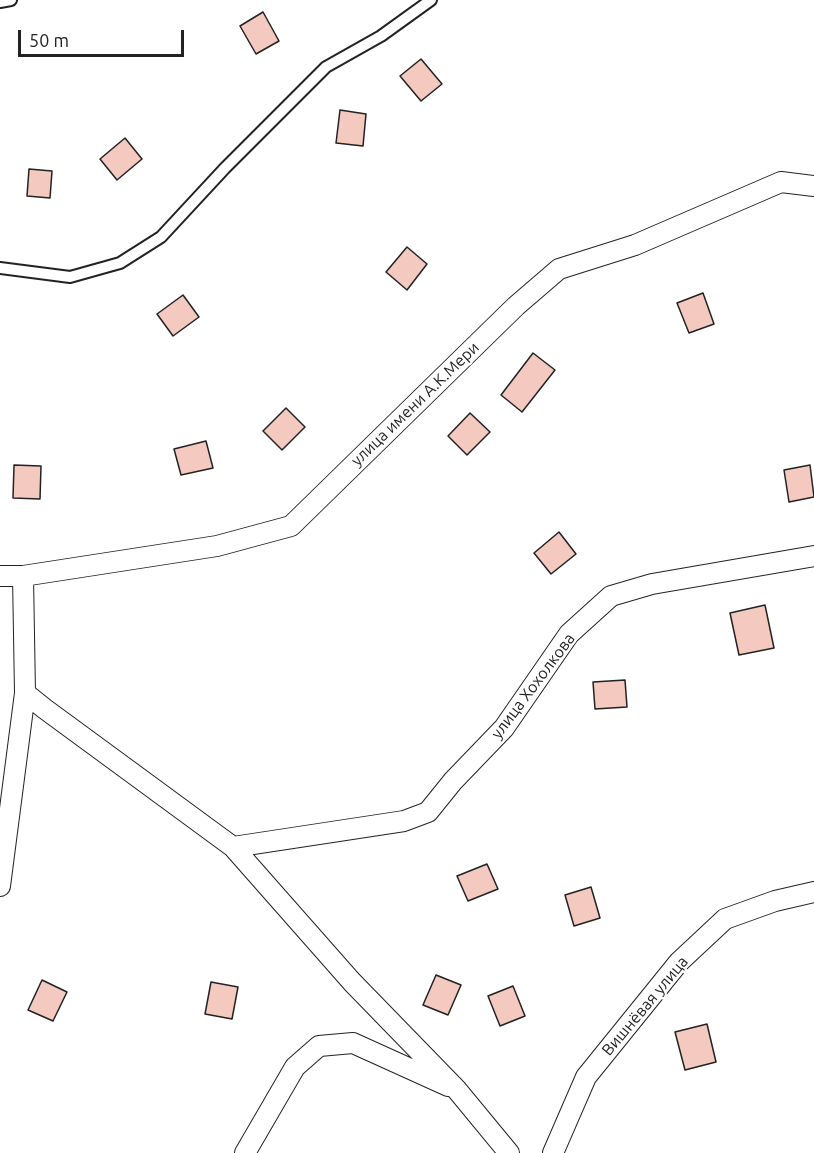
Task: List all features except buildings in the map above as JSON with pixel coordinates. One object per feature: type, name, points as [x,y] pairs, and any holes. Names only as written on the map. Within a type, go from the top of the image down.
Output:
[{"type":"street","name":"улица имени А.К.Мери","points":[[0,576],[23,576],[217,546],[291,526],[516,306],[559,269],[635,245],[781,182],[814,186]]},
{"type":"street","name":"улица Хохолкова","points":[[233,847],[404,820],[428,812],[453,781],[504,728],[569,634],[611,596],[652,584],[814,556]]},
{"type":"street","points":[[0,886],[25,693],[23,576]]},
{"type":"street","points":[[25,693],[233,847],[352,982],[458,1090],[509,1153]]},
{"type":"street","name":"Вишнёвая улица","points":[[553,1153],[586,1077],[679,962],[725,920],[775,901],[814,891]]},
{"type":"street","points":[[245,1153],[295,1067],[319,1046],[353,1043],[458,1090]]},
{"type":"lane","points":[[0,2],[11,0]]},
{"type":"lane","points":[[0,268],[70,277],[120,263],[161,237],[225,168],[326,67],[381,36],[431,0]]}]
